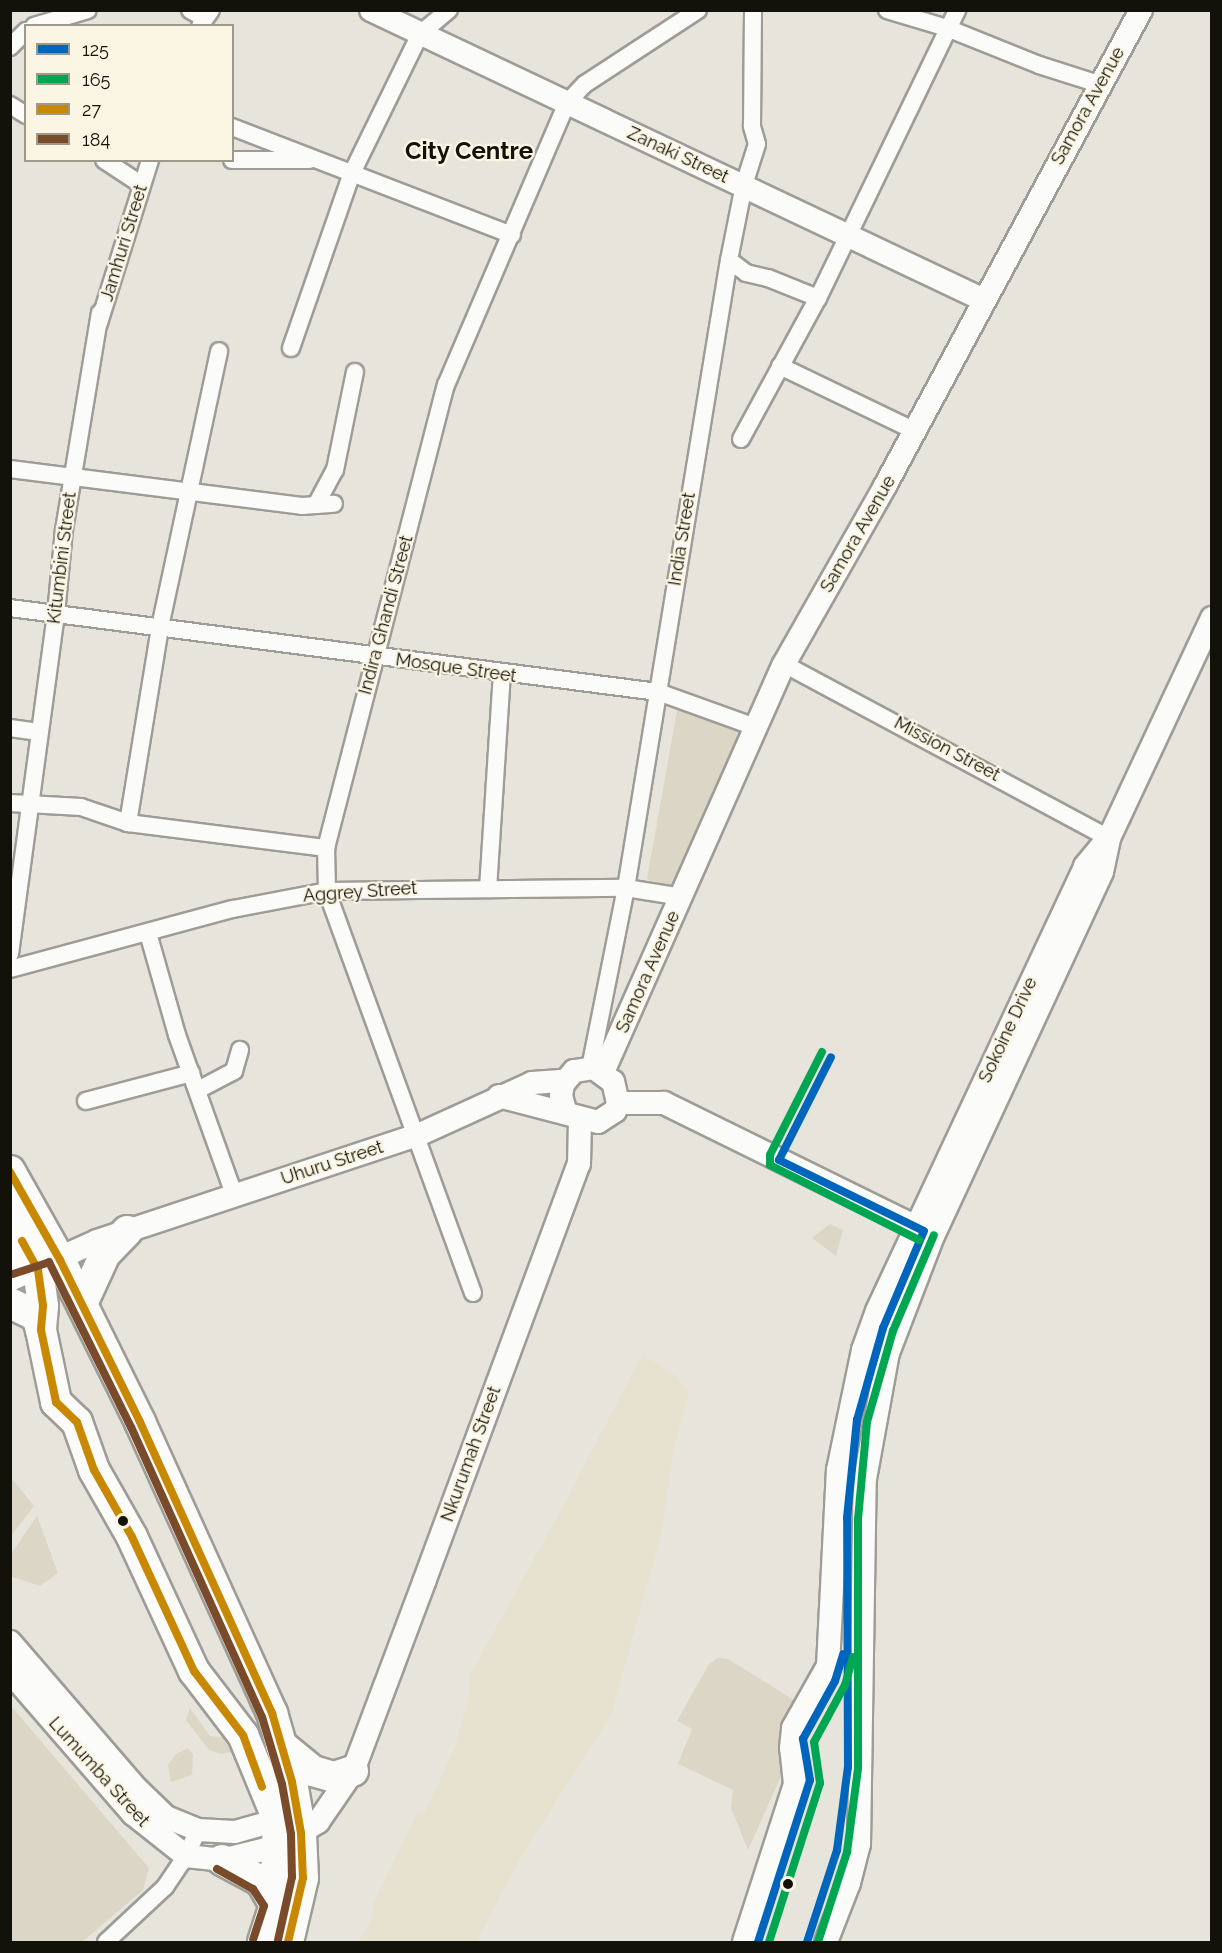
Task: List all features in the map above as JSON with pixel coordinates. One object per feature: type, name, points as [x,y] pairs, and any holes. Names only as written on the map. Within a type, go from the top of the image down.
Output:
[{"type":"highway","points":[[10,1171],[43,1306],[41,1330]]},
{"type":"highway","points":[[10,1220],[34,1263],[82,1304],[272,1713],[281,1745],[289,1828],[303,1878],[288,1942]]},
{"type":"highway","points":[[82,1304],[105,1254],[127,1231]]},
{"type":"highway","points":[[10,1303],[37,1316],[56,1402],[77,1422],[94,1470],[132,1536],[194,1671],[243,1736],[289,1828],[275,1905],[263,1942]]},
{"type":"highway","points":[[281,1745],[313,1771],[334,1777],[348,1777]]},
{"type":"highway","points":[[222,1860],[261,1881],[275,1905]]},
{"type":"main road","name":"Zanaki Street","points":[[371,10],[744,185],[845,237],[984,300]]},
{"type":"main road","name":"Samora Avenue","points":[[596,1070],[682,897],[784,664],[915,431],[1099,84],[1141,10]]},
{"type":"main road","name":"Sokoine Drive","points":[[924,1231],[1085,866],[1109,838],[1212,618]]},
{"type":"main road","points":[[499,1096],[581,1118],[615,1111],[618,1103],[613,1082],[596,1070],[574,1071],[564,1081],[561,1096],[581,1118]]},
{"type":"main road","name":"Uhuru Street","points":[[34,1263],[234,1194],[418,1135],[499,1096],[532,1083],[564,1081]]},
{"type":"main road","points":[[618,1103],[664,1103],[924,1231]]},
{"type":"main road","name":"Nkurumah Street","points":[[289,1828],[318,1822],[348,1777],[579,1164],[581,1118]]},
{"type":"main road","points":[[744,1942],[795,1784],[790,1748],[793,1728],[828,1666],[833,1520],[853,1385],[877,1311],[924,1231]]},
{"type":"main road","points":[[826,1942],[849,1883],[859,1844],[860,1607],[865,1479],[871,1429],[888,1353],[924,1231]]},
{"type":"main road","name":"Lumumba Street","points":[[14,1659],[166,1817],[198,1830],[235,1832],[289,1828]]},
{"type":"main road","name":"Lumumba Street","points":[[14,1659],[125,1805],[186,1856]]},
{"type":"main road","points":[[186,1856],[222,1860],[289,1828]]},
{"type":"street","points":[[41,24],[88,10]]},
{"type":"street","points":[[291,348],[352,173],[420,33],[449,10]]},
{"type":"street","points":[[567,103],[585,84],[698,10]]},
{"type":"street","name":"India Street","points":[[596,1070],[729,260],[744,185],[757,144],[752,126],[753,10]]},
{"type":"street","points":[[887,10],[947,28],[1039,65],[1099,84]]},
{"type":"street","points":[[741,439],[818,298],[845,237],[957,10]]},
{"type":"street","points":[[10,47],[24,31]]},
{"type":"street","name":"Indira Ghandi Street","points":[[473,1293],[418,1135],[327,891],[326,848],[446,385],[567,103]]},
{"type":"street","points":[[10,105],[24,114]]},
{"type":"street","points":[[234,128],[512,235]]},
{"type":"street","points":[[234,160],[319,160]]},
{"type":"street","points":[[107,162],[142,185]]},
{"type":"street","name":"Jamhuri Street","points":[[99,319],[149,162]]},
{"type":"street","points":[[729,260],[746,273],[768,278],[818,298]]},
{"type":"street","name":"Kitumbini Street","points":[[10,954],[72,479],[99,319]]},
{"type":"street","points":[[128,823],[160,627],[219,351]]},
{"type":"street","points":[[780,366],[915,431]]},
{"type":"street","points":[[316,505],[335,470],[355,372]]},
{"type":"street","points":[[10,469],[72,479],[316,505],[334,504]]},
{"type":"street","name":"Mosque Street","points":[[10,608],[502,674],[658,692],[755,726]]},
{"type":"street","name":"Mission Street","points":[[784,664],[1109,838]]},
{"type":"street","points":[[488,889],[502,674]]},
{"type":"street","points":[[10,728],[39,732]]},
{"type":"street","points":[[10,802],[81,807],[128,823],[326,848]]},
{"type":"street","name":"Aggrey Street","points":[[10,969],[233,909],[327,891],[626,888],[682,897]]},
{"type":"street","points":[[148,933],[191,1073],[234,1194]]},
{"type":"street","points":[[198,1090],[234,1071],[240,1050]]},
{"type":"street","points":[[86,1101],[191,1073]]},
{"type":"street","points":[[106,1942],[165,1887],[186,1856],[198,1830]]},
{"type":"shaded area","points":[[678,705],[746,728],[676,890],[647,879]]},
{"type":"shaded area","points":[[830,1224],[843,1230],[836,1256],[812,1238]]},
{"type":"shaded area","points":[[642,1355],[676,1376],[689,1393],[673,1451],[662,1532],[611,1715],[521,1857],[476,1942],[359,1942],[373,1916],[374,1902],[418,1811],[424,1814],[454,1750],[469,1697],[469,1677],[566,1501]]},
{"type":"shaded area","points":[[13,1480],[34,1506],[11,1536],[10,1483]]},
{"type":"shaded area","points":[[37,1516],[58,1573],[40,1586],[10,1576],[11,1554]]},
{"type":"shaded area","points":[[718,1658],[728,1659],[794,1700],[779,1735],[782,1774],[748,1850],[731,1808],[733,1790],[678,1764],[692,1729],[677,1721],[709,1664]]},
{"type":"shaded area","points":[[11,1706],[149,1868],[143,1890],[82,1942],[11,1942]]},
{"type":"shaded area","points":[[190,1708],[210,1736],[224,1738],[232,1752],[222,1754],[209,1750],[186,1720]]},
{"type":"shaded area","points":[[188,1748],[193,1754],[192,1775],[171,1782],[168,1765],[176,1754]]},
{"type":"transit line","name":"165","points":[[822,1052],[770,1155],[770,1165],[919,1240]]},
{"type":"transit line","name":"125","points":[[779,1160],[831,1057]]},
{"type":"transit line","name":"125","points":[[779,1160],[924,1231]]},
{"type":"transit line","name":"27","points":[[10,1172],[60,1260],[140,1422],[272,1713],[292,1782],[301,1833],[303,1878],[288,1942]]},
{"type":"transit line","name":"125","points":[[807,1942],[837,1850],[848,1767],[847,1518],[857,1420],[883,1328],[924,1231]]},
{"type":"transit line","name":"165","points":[[818,1942],[847,1852],[858,1768],[858,1519],[867,1422],[893,1331],[934,1235]]},
{"type":"transit line","name":"27","points":[[22,1241],[38,1270],[43,1306],[41,1330],[56,1402],[77,1422],[94,1470],[132,1537],[194,1671],[243,1735],[262,1787]]},
{"type":"transit line","name":"184","points":[[13,1274],[49,1262],[131,1427],[262,1717],[282,1784],[291,1834],[292,1877],[278,1940]]},
{"type":"transit line","name":"125","points":[[758,1942],[810,1780],[803,1739],[835,1681],[843,1654]]},
{"type":"transit line","name":"165","points":[[769,1942],[820,1783],[814,1742],[845,1685],[853,1657]]},
{"type":"transit line","name":"184","points":[[217,1869],[253,1889],[264,1906],[253,1939]]},
{"type":"district","name":"City Centre","points":[[469,151]]}]
